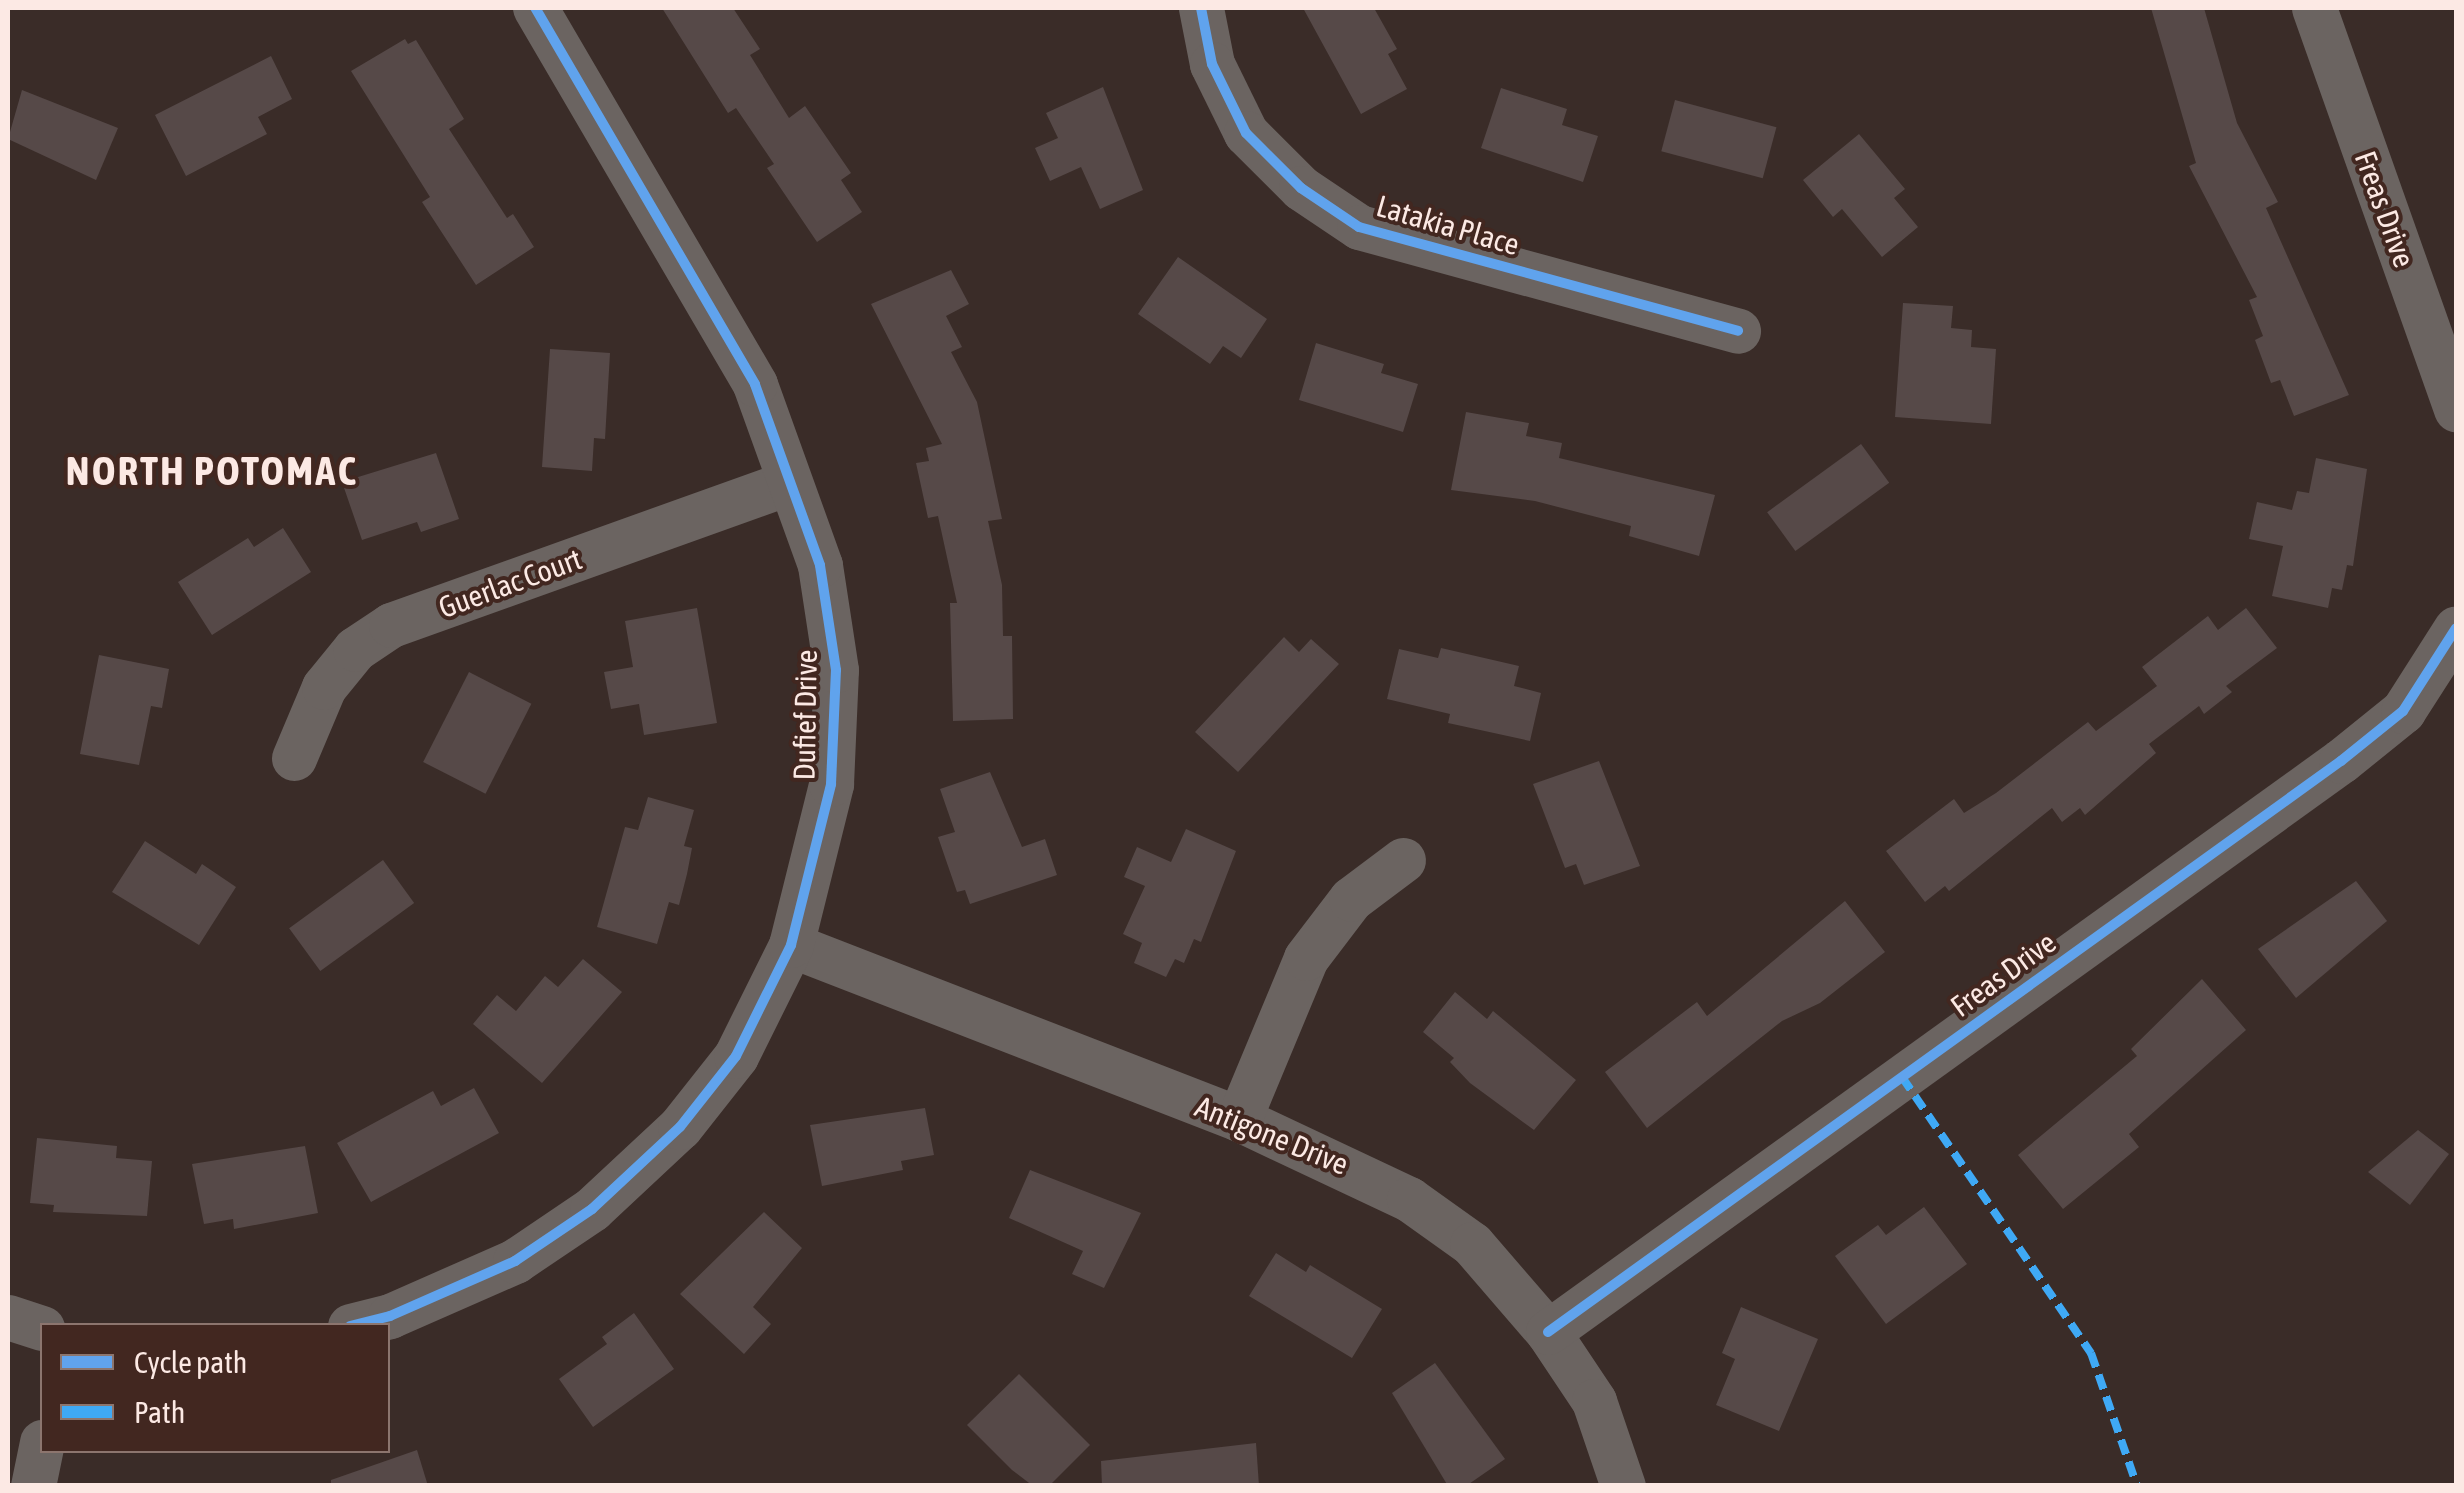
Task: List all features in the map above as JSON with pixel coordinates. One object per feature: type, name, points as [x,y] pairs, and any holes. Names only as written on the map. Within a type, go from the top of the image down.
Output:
[{"type":"street","name":"Dufief Drive","points":[[362,1323],[390,1316],[515,1260],[592,1209],[680,1127],[736,1056],[791,945],[831,784],[836,670],[820,566],[755,384],[535,8]]},
{"type":"street","name":"Latakia Place","points":[[1201,8],[1212,64],[1246,133],[1300,188],[1359,226],[1738,330]]},
{"type":"street","name":"Freas Drive","points":[[2320,9],[2456,410]]},
{"type":"street","name":"Guerlac Court","points":[[294,758],[324,687],[356,649],[391,626],[788,483]]},
{"type":"street","name":"Freas Drive","points":[[1548,1332],[2342,761],[2446,676],[2456,628]]},
{"type":"street","points":[[1239,1120],[1306,958],[1351,899],[1403,860]]},
{"type":"street","name":"Antigone Drive","points":[[791,945],[1239,1120],[1346,1164],[1409,1199],[1472,1244],[1548,1332],[1594,1401],[1623,1486]]},
{"type":"street","points":[[8,1317],[40,1327]]},
{"type":"street","points":[[33,1486],[40,1452]]},
{"type":"building","points":[[662,8],[733,8],[760,49],[750,55],[789,118],[805,106],[851,173],[841,180],[862,212],[817,242],[767,168],[774,164],[736,108],[728,113]]},
{"type":"building","points":[[1303,8],[1374,8],[1397,49],[1388,54],[1407,89],[1361,114]]},
{"type":"building","points":[[2151,8],[2204,8],[2237,123],[2278,202],[2266,208],[2349,395],[2294,416],[2280,380],[2271,383],[2255,340],[2263,336],[2249,300],[2257,297],[2189,166],[2196,163]]},
{"type":"building","points":[[405,39],[408,44],[416,40],[464,119],[449,129],[507,218],[513,214],[534,247],[476,285],[422,202],[430,197],[351,71]]},
{"type":"building","points":[[271,56],[292,99],[258,117],[267,134],[186,176],[155,115]]},
{"type":"building","points":[[1103,87],[1143,190],[1100,209],[1081,167],[1050,181],[1035,148],[1058,138],[1046,113]]},
{"type":"building","points":[[1501,88],[1567,109],[1562,125],[1598,136],[1583,182],[1481,148]]},
{"type":"building","points":[[22,90],[118,128],[96,180],[8,139]]},
{"type":"building","points":[[1675,100],[1776,127],[1763,178],[1661,151]]},
{"type":"building","points":[[1859,134],[1905,189],[1894,198],[1918,227],[1882,257],[1842,209],[1833,217],[1803,180]]},
{"type":"building","points":[[1178,257],[1267,319],[1241,358],[1223,346],[1210,364],[1138,314]]},
{"type":"building","points":[[951,270],[969,304],[946,316],[962,347],[951,352],[977,402],[1002,519],[988,521],[1002,585],[1003,636],[1012,636],[1013,719],[953,721],[950,603],[957,603],[938,516],[928,518],[916,463],[929,461],[926,448],[942,444],[871,304]]},
{"type":"building","points":[[1903,303],[1953,306],[1951,328],[1972,330],[1971,347],[1996,349],[1991,424],[1895,417]]},
{"type":"building","points":[[1316,343],[1384,364],[1381,373],[1418,384],[1403,432],[1299,400]]},
{"type":"building","points":[[550,349],[610,353],[605,439],[594,438],[592,471],[542,467]]},
{"type":"building","points":[[1466,412],[1529,423],[1526,436],[1562,443],[1559,458],[1715,495],[1699,556],[1629,536],[1631,526],[1535,501],[1451,490]]},
{"type":"building","points":[[1861,444],[1889,483],[1795,551],[1767,512]]},
{"type":"building","points":[[436,453],[459,519],[421,532],[417,522],[362,540],[342,482]]},
{"type":"building","points":[[2316,458],[2367,469],[2353,566],[2347,565],[2342,590],[2332,588],[2328,608],[2272,596],[2283,546],[2249,539],[2257,502],[2292,510],[2297,491],[2309,493]]},
{"type":"building","points":[[283,528],[311,572],[212,635],[178,582],[248,538],[254,547]]},
{"type":"building","points":[[697,608],[717,723],[644,735],[639,704],[611,709],[604,672],[633,667],[625,621]]},
{"type":"building","points":[[2246,608],[2277,648],[2226,686],[2232,692],[2204,714],[2199,706],[2149,744],[2156,753],[2085,815],[2080,808],[2062,822],[2052,808],[1949,891],[1945,886],[1925,902],[1886,851],[1954,799],[1964,813],[1996,793],[2088,722],[2096,731],[2157,686],[2142,667],[2208,616],[2218,630]]},
{"type":"building","points":[[1284,637],[1299,652],[1311,639],[1339,664],[1238,772],[1195,732]]},
{"type":"building","points":[[1441,648],[1519,666],[1514,686],[1541,693],[1530,741],[1448,723],[1450,714],[1387,699],[1399,649],[1438,658]]},
{"type":"building","points":[[99,655],[169,669],[162,708],[151,706],[139,765],[80,754]]},
{"type":"building","points":[[469,672],[531,704],[486,794],[423,762]]},
{"type":"building","points":[[1599,761],[1640,866],[1584,885],[1576,864],[1565,868],[1533,784]]},
{"type":"building","points":[[990,772],[1022,847],[1045,839],[1057,875],[970,904],[965,890],[957,892],[938,837],[955,832],[940,789]]},
{"type":"building","points":[[648,797],[694,810],[684,846],[692,848],[679,905],[669,902],[657,944],[597,927],[625,827],[638,830]]},
{"type":"building","points":[[1186,829],[1236,851],[1201,942],[1194,939],[1184,963],[1175,959],[1166,977],[1134,963],[1142,943],[1123,934],[1145,886],[1124,877],[1137,847],[1171,862]]},
{"type":"building","points":[[145,841],[196,874],[202,864],[236,887],[199,945],[112,892]]},
{"type":"building","points":[[383,860],[414,903],[320,971],[289,928]]},
{"type":"building","points":[[2356,881],[2387,921],[2296,998],[2258,949]]},
{"type":"building","points":[[1845,901],[1885,952],[1820,1003],[1782,1021],[1647,1128],[1605,1072],[1697,1002],[1707,1016]]},
{"type":"building","points":[[583,959],[622,992],[542,1083],[473,1024],[497,995],[516,1011],[545,976],[558,987]]},
{"type":"building","points":[[2202,979],[2246,1030],[2129,1134],[2139,1147],[2063,1209],[2018,1155],[2137,1056],[2131,1049]]},
{"type":"building","points":[[1455,992],[1487,1019],[1493,1011],[1576,1080],[1534,1130],[1470,1083],[1450,1062],[1454,1058],[1423,1032]]},
{"type":"building","points":[[474,1088],[499,1133],[371,1202],[337,1143],[433,1091],[441,1106]]},
{"type":"building","points":[[925,1108],[934,1155],[901,1161],[903,1170],[822,1186],[810,1125]]},
{"type":"building","points":[[2418,1130],[2449,1154],[2410,1205],[2368,1172]]},
{"type":"building","points":[[37,1138],[117,1146],[116,1158],[152,1161],[147,1216],[53,1212],[54,1205],[30,1203]]},
{"type":"building","points":[[305,1146],[318,1213],[234,1229],[233,1219],[204,1224],[192,1164]]},
{"type":"building","points":[[1030,1170],[1141,1213],[1104,1288],[1072,1274],[1083,1251],[1009,1218]]},
{"type":"building","points":[[1924,1207],[1967,1264],[1886,1324],[1835,1256],[1878,1225],[1886,1235]]},
{"type":"building","points":[[764,1212],[802,1248],[753,1307],[771,1324],[744,1354],[680,1294]]},
{"type":"building","points":[[1276,1253],[1306,1272],[1310,1265],[1382,1309],[1352,1358],[1249,1296]]},
{"type":"building","points":[[1741,1307],[1818,1339],[1779,1431],[1716,1405],[1735,1359],[1722,1353]]},
{"type":"building","points":[[634,1313],[674,1369],[593,1427],[559,1379],[607,1344],[602,1337]]},
{"type":"building","points":[[1435,1363],[1505,1459],[1466,1486],[1448,1486],[1392,1393]]},
{"type":"building","points":[[1019,1374],[1090,1445],[1049,1486],[1033,1486],[967,1425]]},
{"type":"building","points":[[1256,1443],[1259,1486],[1102,1486],[1101,1461]]},
{"type":"building","points":[[417,1450],[428,1486],[331,1486],[331,1480]]},
{"type":"marked path","points":[[1902,1077],[2091,1353],[2137,1486]]},
{"type":"cycle path","points":[[362,1323],[390,1316],[515,1261],[592,1209],[680,1127],[736,1056],[791,945],[831,784],[836,670],[820,565],[755,384],[535,8]]},
{"type":"cycle path","points":[[1201,8],[1212,64],[1246,133],[1301,188],[1359,227],[1738,331]]},
{"type":"cycle path","points":[[1548,1332],[2341,761],[2403,711],[2456,628]]},
{"type":"district","name":"NORTH POTOMAC","points":[[212,471]]}]
